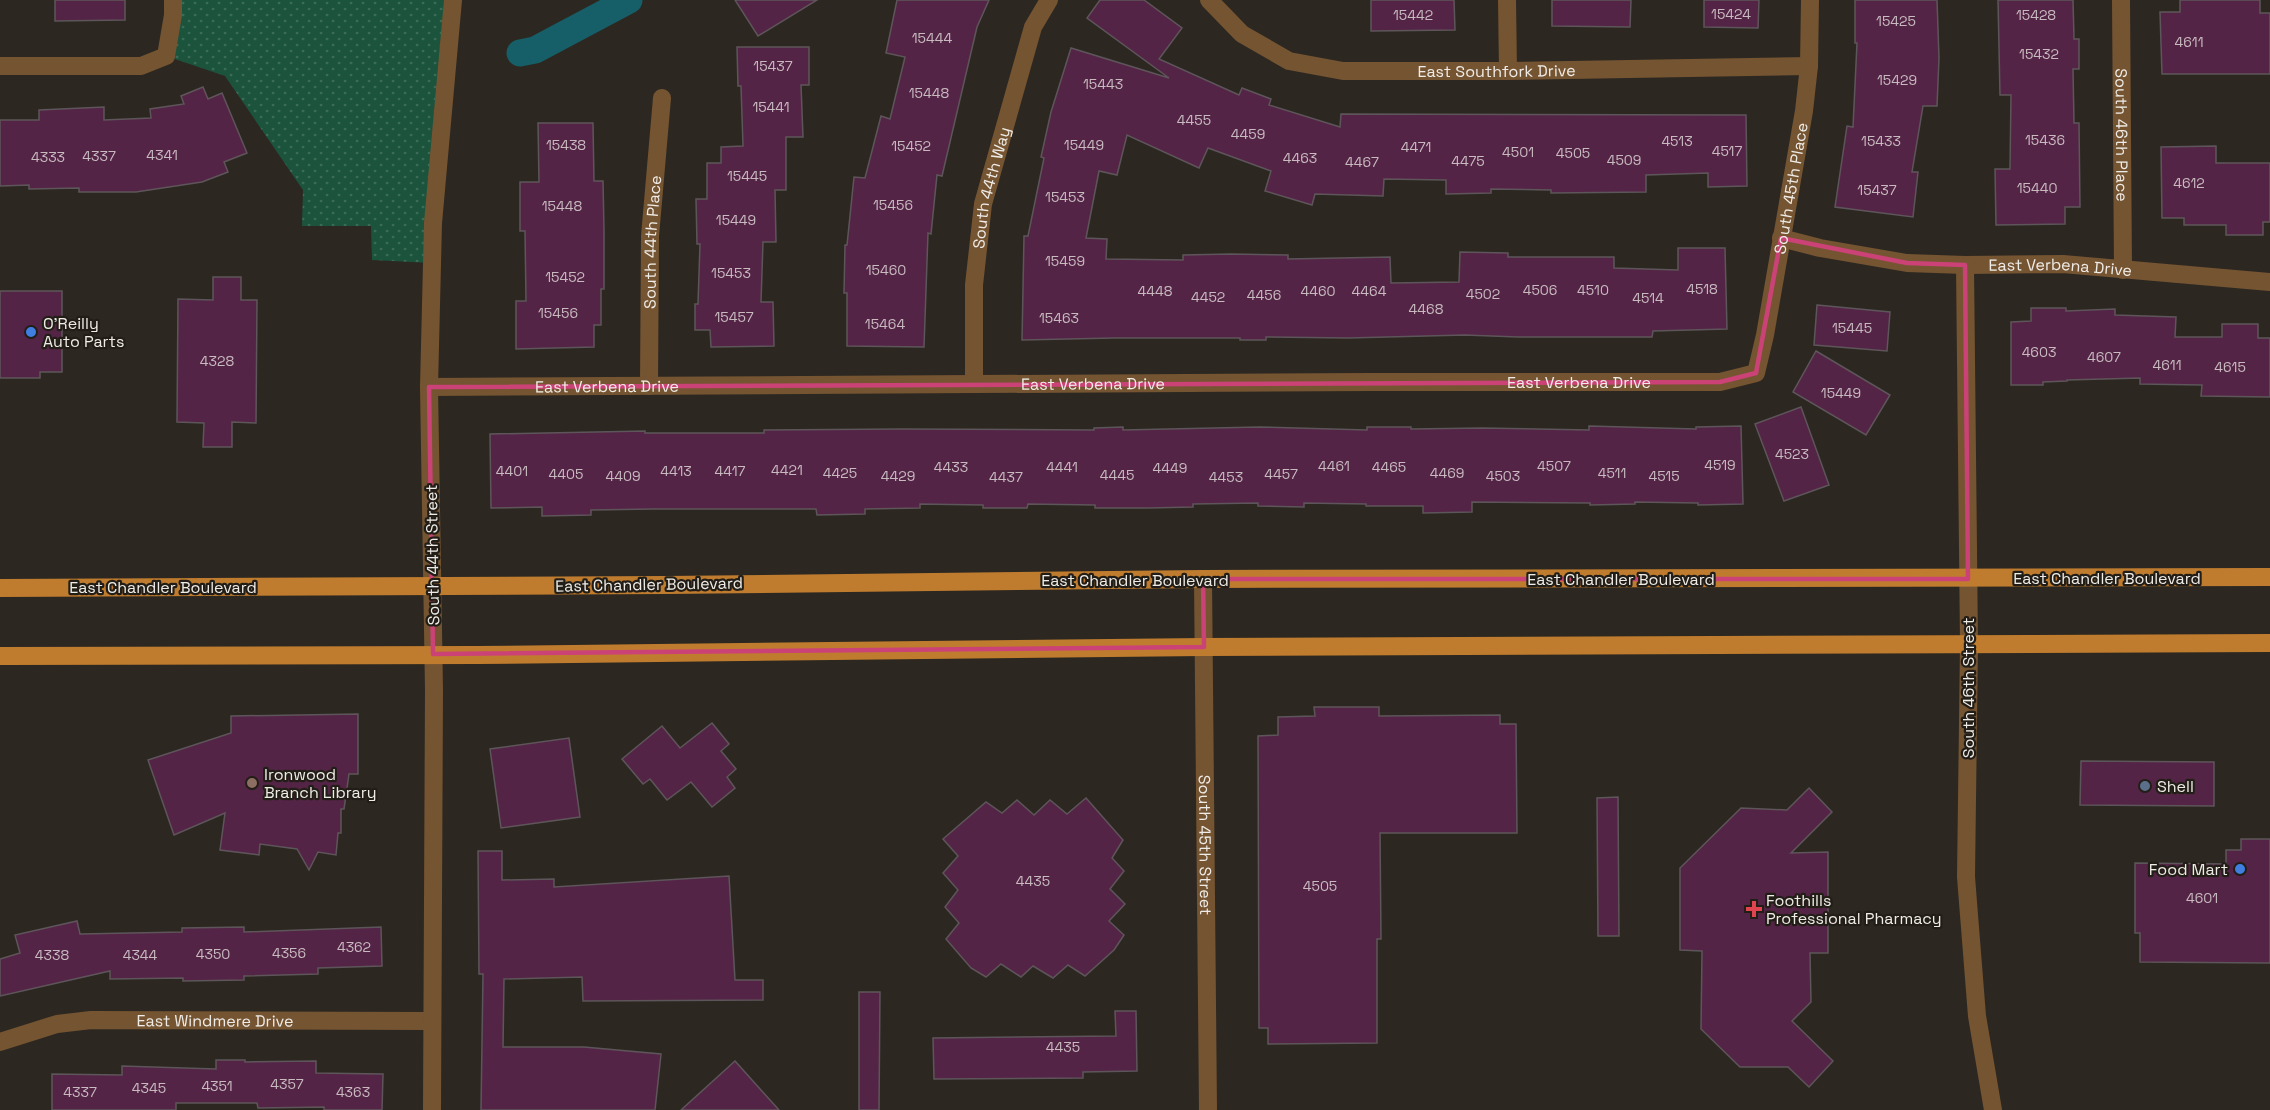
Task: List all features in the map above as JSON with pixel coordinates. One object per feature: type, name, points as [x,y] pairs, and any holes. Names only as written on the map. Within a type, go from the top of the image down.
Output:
[{"type":"main road","name":"East Chandler Boulevard","points":[[0,588],[1203,579],[2270,577]]},
{"type":"main road","points":[[0,656],[933,652],[1204,647],[2270,643]]},
{"type":"street","points":[[0,66],[141,66],[166,56],[173,15],[173,0]]},
{"type":"street","points":[[440,0],[449,38]]},
{"type":"street","name":"South 44th Street","points":[[432,1110],[433,654],[429,387],[433,224],[453,0]]},
{"type":"street","name":"South 44th Way","points":[[974,384],[974,285],[983,204],[1033,27],[1048,0]]},
{"type":"street","name":"East Southfork Drive","points":[[1209,0],[1242,34],[1289,61],[1343,71],[1809,66]]},
{"type":"street","points":[[1508,0],[1508,71]]},
{"type":"street","name":"South 45th Place","points":[[1756,373],[1765,334],[1804,111],[1809,66],[1810,0]]},
{"type":"street","name":"South 46th Place","points":[[2121,0],[2123,270]]},
{"type":"street","name":"South 44th Place","points":[[649,386],[650,236],[662,98]]},
{"type":"street","name":"East Verbena Drive","points":[[1781,238],[1820,248],[1907,263],[2063,264],[2270,282]]},
{"type":"street","name":"South 46th Street","points":[[1965,265],[1969,644],[1966,877],[1977,1016],[1993,1110]]},
{"type":"street","name":"East Verbena Drive","points":[[429,387],[1720,382],[1756,373]]},
{"type":"street","name":"South 45th Street","points":[[1203,579],[1208,1110]]},
{"type":"street","name":"East Windmere Drive","points":[[0,1042],[57,1024],[91,1020],[432,1021]]},
{"type":"highlighted area","points":[[1781,238],[1907,263],[1965,265],[1968,579],[1203,579],[1204,647],[433,654],[429,387],[1720,382],[1756,373]]},
{"type":"green space","points":[[173,0],[453,0],[432,263],[372,260],[371,226],[302,226],[303,190],[225,76],[166,56]]},
{"type":"building","points":[[55,0],[125,0],[125,20],[55,21]]},
{"type":"building","points":[[735,0],[817,0],[758,36]]},
{"type":"building","points":[[897,0],[989,0],[977,27],[942,176],[937,175],[931,234],[928,233],[924,347],[847,346],[847,293],[844,293],[845,245],[847,245],[854,177],[865,178],[881,116],[890,119],[905,57],[886,53]]},
{"type":"building","points":[[1100,0],[1144,0],[1182,28],[1159,59],[1239,95],[1242,88],[1271,99],[1269,105],[1340,127],[1341,114],[1746,115],[1747,186],[1708,187],[1708,173],[1646,175],[1646,192],[1551,193],[1551,190],[1491,189],[1491,193],[1446,194],[1446,180],[1384,179],[1383,196],[1315,194],[1312,205],[1265,191],[1271,171],[1208,148],[1199,168],[1127,135],[1117,175],[1099,171],[1086,238],[1107,239],[1106,259],[1183,260],[1183,255],[1231,254],[1288,255],[1288,259],[1390,257],[1391,283],[1459,282],[1460,252],[1508,253],[1508,257],[1614,257],[1614,268],[1678,270],[1678,248],[1725,248],[1727,329],[1653,331],[1652,337],[1465,335],[1348,338],[1266,337],[1266,340],[1114,338],[1022,340],[1024,236],[1028,236],[1051,112],[1071,48],[1169,78],[1087,18]]},
{"type":"building","points":[[1371,0],[1454,0],[1455,30],[1371,31]]},
{"type":"building","points":[[1552,0],[1631,0],[1630,27],[1552,26]]},
{"type":"building","points":[[1704,0],[1759,0],[1758,28],[1704,27]]},
{"type":"building","points":[[1855,0],[1937,0],[1939,58],[1937,106],[1923,106],[1912,172],[1918,172],[1913,217],[1835,207],[1847,126],[1853,127],[1857,43],[1855,43]]},
{"type":"building","points":[[1998,0],[2073,0],[2074,39],[2079,39],[2079,69],[2073,69],[2074,123],[2079,123],[2080,207],[2065,207],[2065,224],[1996,225],[1995,169],[2010,169],[2011,95],[2000,95]]},
{"type":"building","points":[[2180,0],[2260,0],[2260,13],[2270,13],[2270,74],[2162,74],[2160,12],[2180,12]]},
{"type":"building","points":[[737,47],[809,47],[809,85],[801,85],[803,137],[786,137],[786,190],[775,190],[776,242],[763,242],[761,302],[773,302],[774,346],[711,347],[710,330],[695,330],[700,244],[697,244],[696,199],[707,199],[707,163],[721,163],[721,147],[743,146]]},
{"type":"building","points":[[203,87],[208,99],[222,93],[247,153],[224,162],[228,172],[202,182],[136,192],[79,192],[79,188],[29,189],[29,185],[0,186],[0,120],[39,120],[39,110],[104,107],[104,120],[151,118],[150,109],[184,104],[181,96]]},
{"type":"building","points":[[538,123],[593,123],[594,181],[603,181],[604,230],[604,289],[601,289],[601,325],[594,325],[594,347],[516,349],[516,301],[526,301],[525,231],[520,231],[520,182],[539,182]]},
{"type":"building","points":[[2216,146],[2216,163],[2270,163],[2270,222],[2263,222],[2263,235],[2226,235],[2226,225],[2184,225],[2184,218],[2162,218],[2161,147]]},
{"type":"building","points":[[213,277],[241,277],[241,300],[257,300],[256,423],[232,422],[232,447],[203,447],[204,423],[177,422],[178,299],[213,300]]},
{"type":"building","name":"O'Reilly Auto Parts","points":[[0,291],[62,291],[62,372],[40,372],[40,378],[0,378]]},
{"type":"building","points":[[1817,305],[1890,312],[1887,351],[1814,345]]},
{"type":"building","points":[[2031,308],[2066,308],[2066,311],[2115,309],[2115,315],[2176,317],[2175,337],[2222,337],[2222,324],[2258,324],[2258,338],[2270,338],[2270,397],[2201,396],[2202,385],[2140,384],[2140,378],[2067,380],[2043,382],[2043,385],[2011,385],[2011,322],[2031,321]]},
{"type":"building","points":[[1816,351],[1890,395],[1866,435],[1793,392]]},
{"type":"building","points":[[1801,407],[1829,485],[1784,501],[1755,424]]},
{"type":"building","points":[[1589,426],[1696,429],[1696,427],[1741,426],[1743,504],[1698,505],[1698,503],[1635,502],[1635,504],[1590,505],[1590,503],[1472,502],[1472,512],[1423,513],[1423,506],[1366,506],[1366,504],[1304,503],[1304,507],[1258,506],[1258,503],[1193,504],[1193,507],[1095,508],[1095,505],[1028,504],[1027,508],[983,508],[983,505],[920,504],[920,508],[865,509],[865,514],[817,515],[816,509],[653,509],[591,510],[591,515],[542,516],[542,507],[491,508],[490,434],[645,431],[645,433],[764,433],[764,430],[902,429],[1094,430],[1094,428],[1123,427],[1123,430],[1259,427],[1367,430],[1367,427],[1411,427],[1411,429],[1589,430]]},
{"type":"building","points":[[1314,707],[1379,707],[1379,716],[1500,715],[1500,724],[1516,724],[1517,833],[1380,833],[1381,939],[1377,939],[1377,1043],[1268,1044],[1268,1028],[1259,1028],[1258,736],[1278,735],[1278,717],[1315,716]]},
{"type":"building","name":"Ironwood Branch Library","points":[[358,714],[358,774],[349,774],[344,809],[341,809],[341,833],[338,833],[336,855],[318,852],[309,870],[297,849],[260,844],[259,855],[220,850],[225,813],[174,835],[148,760],[231,733],[231,716]]},
{"type":"building","points":[[712,723],[729,744],[721,751],[736,769],[727,777],[735,788],[712,807],[691,782],[667,800],[650,779],[643,784],[622,759],[662,726],[680,748]]},
{"type":"building","points":[[569,738],[580,817],[501,828],[490,749]]},
{"type":"building","points":[[2081,761],[2214,762],[2214,806],[2080,805]]},
{"type":"building","name":"Foothills Professional Pharmacy","points":[[1809,788],[1832,812],[1791,853],[1828,852],[1828,953],[1810,953],[1811,1002],[1792,1021],[1833,1061],[1809,1087],[1788,1067],[1740,1067],[1701,1029],[1702,951],[1680,950],[1680,868],[1741,808],[1787,810]]},
{"type":"building","points":[[1618,797],[1619,936],[1598,936],[1597,798]]},
{"type":"building","points":[[1086,798],[1123,840],[1112,858],[1124,871],[1110,889],[1125,904],[1109,921],[1124,935],[1114,950],[1085,976],[1068,965],[1053,978],[1033,966],[1021,977],[1001,964],[986,977],[971,968],[946,939],[959,923],[945,907],[958,890],[943,873],[958,856],[943,839],[986,802],[1002,813],[1017,800],[1034,815],[1050,800],[1067,814]]},
{"type":"building","points":[[2241,839],[2270,839],[2270,963],[2140,962],[2140,933],[2135,933],[2135,863],[2226,864],[2226,850],[2241,850]]},
{"type":"building","points":[[478,851],[502,851],[502,880],[554,879],[554,887],[729,876],[735,980],[763,980],[763,1000],[583,1001],[582,977],[504,979],[503,1047],[584,1047],[661,1054],[655,1110],[481,1110],[483,974],[479,974]]},
{"type":"building","points":[[77,921],[80,934],[182,932],[182,928],[244,927],[244,932],[381,927],[382,966],[318,968],[318,974],[244,976],[244,980],[110,979],[110,971],[0,996],[0,959],[20,953],[15,935]]},
{"type":"building","points":[[859,992],[880,992],[879,1110],[859,1110]]},
{"type":"building","points":[[1115,1011],[1136,1011],[1137,1071],[1083,1072],[1083,1078],[934,1079],[933,1038],[1116,1036]]},
{"type":"building","points":[[216,1060],[316,1061],[316,1073],[383,1074],[382,1110],[324,1110],[324,1107],[258,1108],[257,1103],[176,1103],[176,1110],[52,1110],[52,1074],[122,1075],[122,1066],[216,1069]]},
{"type":"building","points":[[735,1061],[779,1110],[681,1110]]},
{"type":"waterway","points":[[520,53],[535,50],[629,0]]},
{"type":"place","name":"O'Reilly Auto Parts","points":[[31,332]]},
{"type":"place","name":"Ironwood Branch Library","points":[[252,783]]},
{"type":"place","name":"Shell","points":[[2145,786]]},
{"type":"place","name":"Food Mart","points":[[2240,869]]},
{"type":"place","name":"Foothills Professional Pharmacy","points":[[1754,909]]}]
